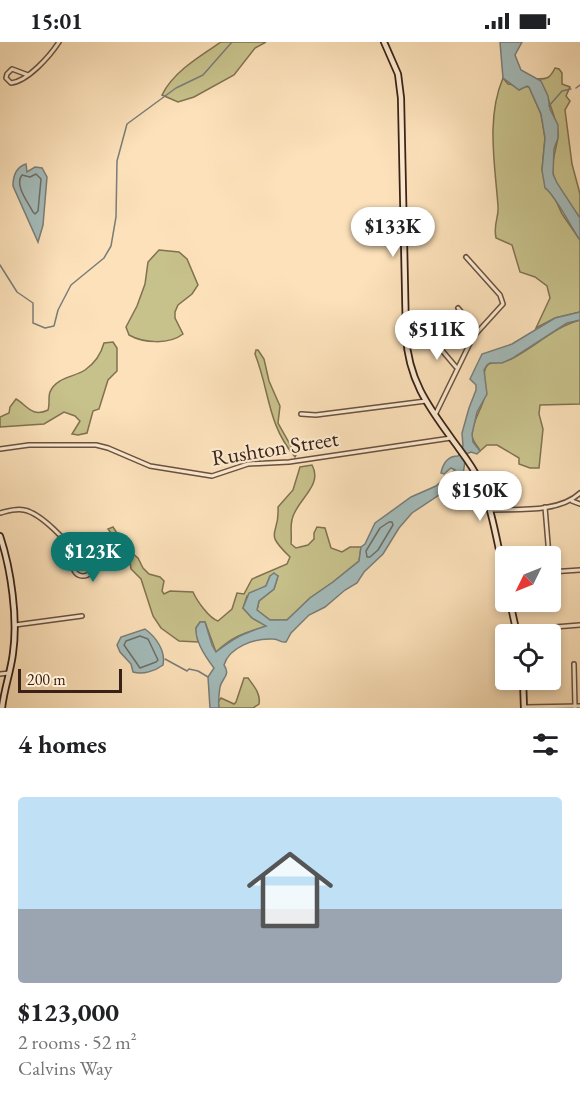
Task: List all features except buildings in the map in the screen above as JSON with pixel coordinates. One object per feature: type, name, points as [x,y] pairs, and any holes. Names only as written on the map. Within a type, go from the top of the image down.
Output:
[{"type":"street","points":[[28,75],[12,69],[6,74],[6,78],[9,82],[14,83],[28,75],[50,55],[59,42]]},
{"type":"street","points":[[384,42],[398,74],[401,98],[407,351],[413,377],[426,401],[481,483],[497,546]]},
{"type":"street","points":[[435,415],[477,331],[501,308],[503,303],[500,295],[466,257]]},
{"type":"street","points":[[458,308],[477,331]]},
{"type":"street","points":[[434,341],[457,368]]},
{"type":"street","points":[[301,414],[316,416],[426,401]]},
{"type":"street","name":"Rushton Street","points":[[0,449],[29,445],[96,445],[150,466],[212,476],[248,464],[289,462],[451,438]]},
{"type":"street","points":[[489,510],[558,506],[572,501],[580,493]]},
{"type":"street","points":[[572,501],[580,504]]},
{"type":"street","points":[[545,507],[548,546]]},
{"type":"street","points":[[0,513],[21,509],[33,513],[65,540],[78,557]]},
{"type":"street","points":[[0,536],[8,567],[14,625],[14,649],[2,708]]},
{"type":"street","points":[[87,556],[92,562],[93,568],[89,573],[81,576],[74,571],[73,563],[78,557],[87,556]]},
{"type":"street","points":[[561,571],[580,570]]},
{"type":"street","points":[[14,625],[82,616]]},
{"type":"street","points":[[561,626],[580,624]]},
{"type":"street","points":[[573,664],[575,707]]},
{"type":"street","points":[[0,674],[9,673]]},
{"type":"street","points":[[523,690],[524,708],[580,706]]},
{"type":"shaded area","points":[[221,42],[266,42],[255,48],[234,75],[194,97],[178,102],[162,95],[180,72]]},
{"type":"shaded area","points":[[555,68],[562,73],[562,84],[570,87],[566,96],[570,101],[565,110],[572,164],[580,194],[580,218],[554,178],[553,163],[558,136],[547,97],[537,79],[548,77]]},
{"type":"shaded area","points":[[503,78],[508,84],[529,87],[541,114],[545,138],[542,170],[562,214],[580,240],[580,312],[555,318],[536,328],[550,298],[547,286],[535,277],[520,272],[512,245],[496,238],[495,233],[498,206],[493,125]]},
{"type":"shaded area","points":[[159,250],[179,252],[187,259],[198,285],[192,294],[178,305],[175,312],[175,318],[183,334],[171,340],[149,341],[129,335],[126,327],[145,284],[148,262]]},
{"type":"shaded area","points":[[580,320],[580,404],[540,405],[539,414],[543,429],[539,468],[519,464],[519,458],[497,445],[487,445],[480,451],[472,435],[485,395],[486,367],[491,363],[511,359],[553,332]]},
{"type":"shaded area","points":[[113,342],[117,348],[117,371],[108,380],[99,409],[93,411],[87,433],[72,434],[80,421],[75,416],[64,412],[44,424],[0,427],[0,417],[9,413],[16,399],[34,412],[48,410],[49,394],[53,387],[61,380],[85,370],[97,358],[104,343]]},
{"type":"shaded area","points":[[256,350],[264,359],[269,381],[280,406],[278,423],[295,457],[286,445],[274,420],[255,354]]},
{"type":"shaded area","points":[[312,465],[315,473],[314,480],[312,487],[294,513],[291,523],[291,544],[296,548],[308,545],[314,539],[317,527],[325,528],[331,548],[342,552],[350,547],[361,547],[359,561],[310,598],[287,620],[270,620],[257,610],[259,601],[274,589],[278,576],[270,576],[266,586],[247,596],[243,608],[252,618],[267,626],[234,638],[216,652],[205,622],[200,622],[196,628],[198,642],[179,641],[161,628],[153,616],[141,579],[131,569],[129,555],[108,529],[113,527],[128,550],[138,558],[149,574],[160,577],[164,581],[162,591],[164,594],[170,591],[193,592],[204,609],[218,621],[232,609],[237,593],[244,594],[252,579],[287,564],[290,557],[274,537],[278,507],[293,490],[300,467]]},
{"type":"shaded area","points":[[244,678],[248,678],[257,690],[259,704],[253,708],[219,708],[218,702],[221,698],[234,704],[236,702]]},
{"type":"water","points":[[500,42],[522,42],[515,55],[521,70],[541,81],[548,96],[550,109],[558,125],[553,174],[580,218],[580,240],[558,204],[545,188],[542,170],[545,138],[541,114],[529,87],[519,90],[503,78]]},
{"type":"water","points":[[26,164],[27,172],[35,167],[42,168],[47,177],[43,225],[38,242],[13,186],[16,172]]},
{"type":"water","points":[[580,312],[580,320],[567,323],[513,358],[502,363],[487,365],[484,370],[487,394],[477,412],[472,434],[473,442],[480,451],[477,454],[471,452],[466,454],[463,475],[457,483],[412,513],[399,528],[383,554],[364,572],[357,583],[325,607],[309,615],[291,633],[286,642],[273,639],[258,640],[231,653],[224,665],[227,671],[220,687],[219,708],[210,708],[208,677],[214,668],[197,638],[196,628],[200,622],[205,622],[216,652],[240,636],[266,626],[252,618],[243,608],[249,593],[266,586],[270,576],[274,573],[278,576],[274,589],[259,601],[257,610],[270,620],[287,620],[310,598],[359,561],[361,547],[365,544],[375,523],[411,497],[436,486],[455,470],[451,468],[444,474],[441,473],[446,461],[458,456],[463,446],[462,433],[476,390],[476,385],[470,379],[482,354],[512,344],[555,318]]},
{"type":"water","points":[[145,629],[159,645],[164,660],[163,665],[149,672],[133,672],[131,664],[117,645],[121,637]]},
{"type":"waterway","points":[[0,265],[17,292],[33,303],[33,323],[45,328],[54,326],[58,310],[71,285],[104,258],[111,246],[116,217],[117,161],[127,124],[176,88],[203,75],[232,42]]},
{"type":"waterway","points":[[576,88],[580,85]]},
{"type":"waterway","points":[[549,106],[562,91],[571,89]]},
{"type":"waterway","points":[[165,659],[187,671],[189,669],[198,671],[208,677]]}]
